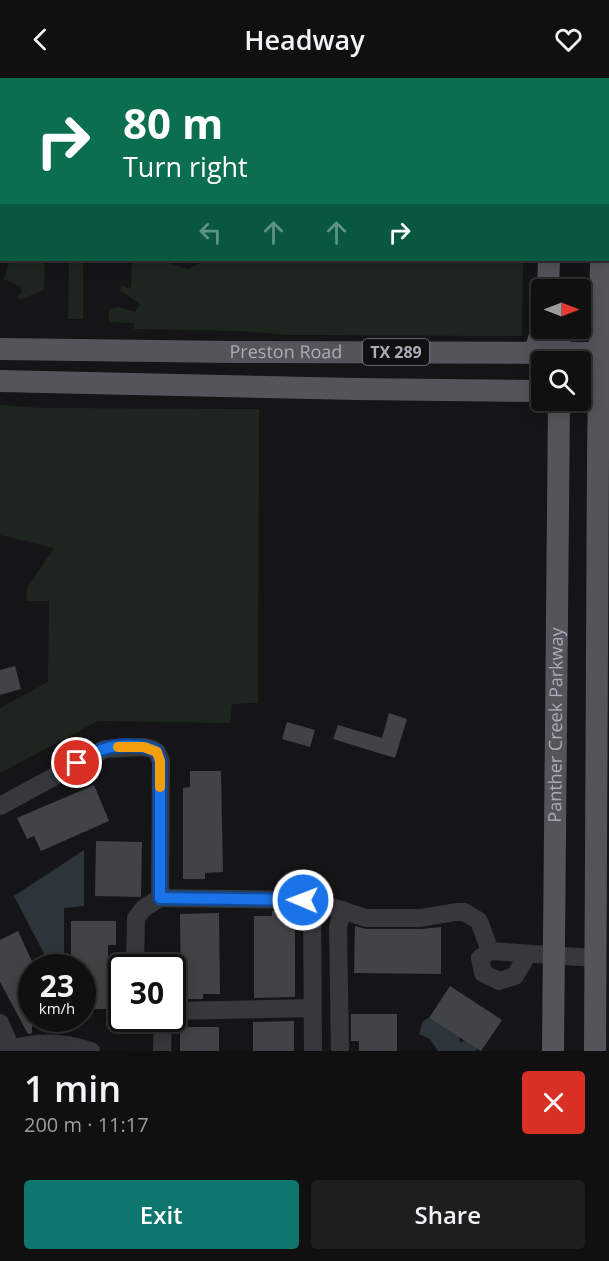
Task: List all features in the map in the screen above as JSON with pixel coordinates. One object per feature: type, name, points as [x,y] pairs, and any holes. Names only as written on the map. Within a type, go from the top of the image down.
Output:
[{"type":"main road","points":[[548,279],[549,261]]},
{"type":"main road","points":[[562,261],[562,279]]},
{"type":"main road","points":[[595,1051],[598,456],[596,391],[604,353],[605,317],[601,261]]},
{"type":"main road","name":"Preston Road","points":[[0,349],[531,352]]},
{"type":"main road","points":[[75,350],[75,382]]},
{"type":"main road","name":"Preston Road","points":[[0,381],[531,391]]},
{"type":"main road","points":[[512,391],[536,402],[559,423]]},
{"type":"main road","name":"Panther Creek Parkway","points":[[554,1051],[559,411]]},
{"type":"main road","points":[[598,456],[609,432]]},
{"type":"street","points":[[0,806],[105,749],[144,747],[152,749],[157,752],[160,761],[160,898]]},
{"type":"street","points":[[135,954],[136,918],[144,908],[160,898],[312,901],[366,918],[415,919],[464,912],[479,921],[490,951]]},
{"type":"street","points":[[312,901],[313,1051]]},
{"type":"street","points":[[340,1051],[338,927],[342,910]]},
{"type":"street","points":[[528,954],[515,976],[499,981],[483,973],[480,958],[490,951],[595,958]]},
{"type":"street","points":[[186,1011],[312,1008]]},
{"type":"street","points":[[0,1023],[7,1050],[52,1042],[91,1051]]},
{"type":"street","points":[[162,1051],[163,1032]]},
{"type":"shaded area","points":[[10,261],[45,261],[44,289],[21,300],[17,297],[22,293],[20,286],[4,279]]},
{"type":"shaded area","points":[[69,261],[83,261],[83,319],[68,319]]},
{"type":"shaded area","points":[[132,261],[162,261],[188,269],[204,261],[523,261],[522,336],[288,335],[243,331],[134,329],[134,323],[109,322],[109,309],[118,307],[135,312],[140,304],[120,290],[122,285],[127,288],[131,287]]},
{"type":"shaded area","points":[[169,261],[204,261],[187,264]]},
{"type":"shaded area","points":[[0,405],[41,408],[259,409],[258,703],[232,704],[230,723],[98,721],[0,773],[0,708],[48,682],[49,601],[26,601],[27,588],[54,548],[0,535]]},
{"type":"shaded area","points":[[84,850],[84,906],[64,908],[64,954],[44,954],[14,896]]},
{"type":"shaded area","points":[[429,1018],[457,1031],[460,1042],[471,1040],[481,1047],[475,1051],[438,1051],[430,1039],[419,1034],[423,1021]]},
{"type":"building","points":[[15,666],[21,689],[0,695],[0,670]]},
{"type":"building","points":[[389,713],[407,719],[395,758],[333,739],[338,725],[382,738]]},
{"type":"building","points":[[287,722],[315,730],[310,747],[282,739]]},
{"type":"building","points":[[190,771],[221,771],[223,872],[205,873],[205,879],[183,879],[183,788],[190,787]]},
{"type":"building","points":[[94,785],[109,821],[41,851],[34,836],[27,839],[17,818]]},
{"type":"building","points":[[96,841],[142,842],[141,897],[95,896]]},
{"type":"building","points":[[272,911],[295,911],[295,997],[254,998],[254,916],[272,916]]},
{"type":"building","points":[[219,913],[220,994],[203,994],[203,999],[186,999],[186,954],[180,954],[180,914]]},
{"type":"building","points":[[71,921],[116,921],[116,945],[108,945],[108,1009],[96,1009],[96,954],[71,954]]},
{"type":"building","points":[[355,926],[366,929],[441,927],[441,974],[354,973]]},
{"type":"building","points":[[18,931],[29,954],[18,954],[18,1015],[0,982],[0,940]]},
{"type":"building","points":[[450,986],[502,1020],[481,1051],[429,1018]]},
{"type":"building","points":[[351,1014],[397,1014],[397,1051],[359,1051],[359,1041],[351,1041]]},
{"type":"building","points":[[294,1021],[294,1051],[253,1051],[253,1022]]},
{"type":"building","points":[[186,1027],[219,1027],[219,1051],[180,1051],[180,1032],[186,1032]]},
{"type":"slow traffic","points":[[118,747],[144,747],[157,752],[160,761],[160,787]]},
{"type":"route","points":[[77,763],[95,752],[114,747],[144,747],[157,752],[160,761],[160,898],[303,900]]}]
